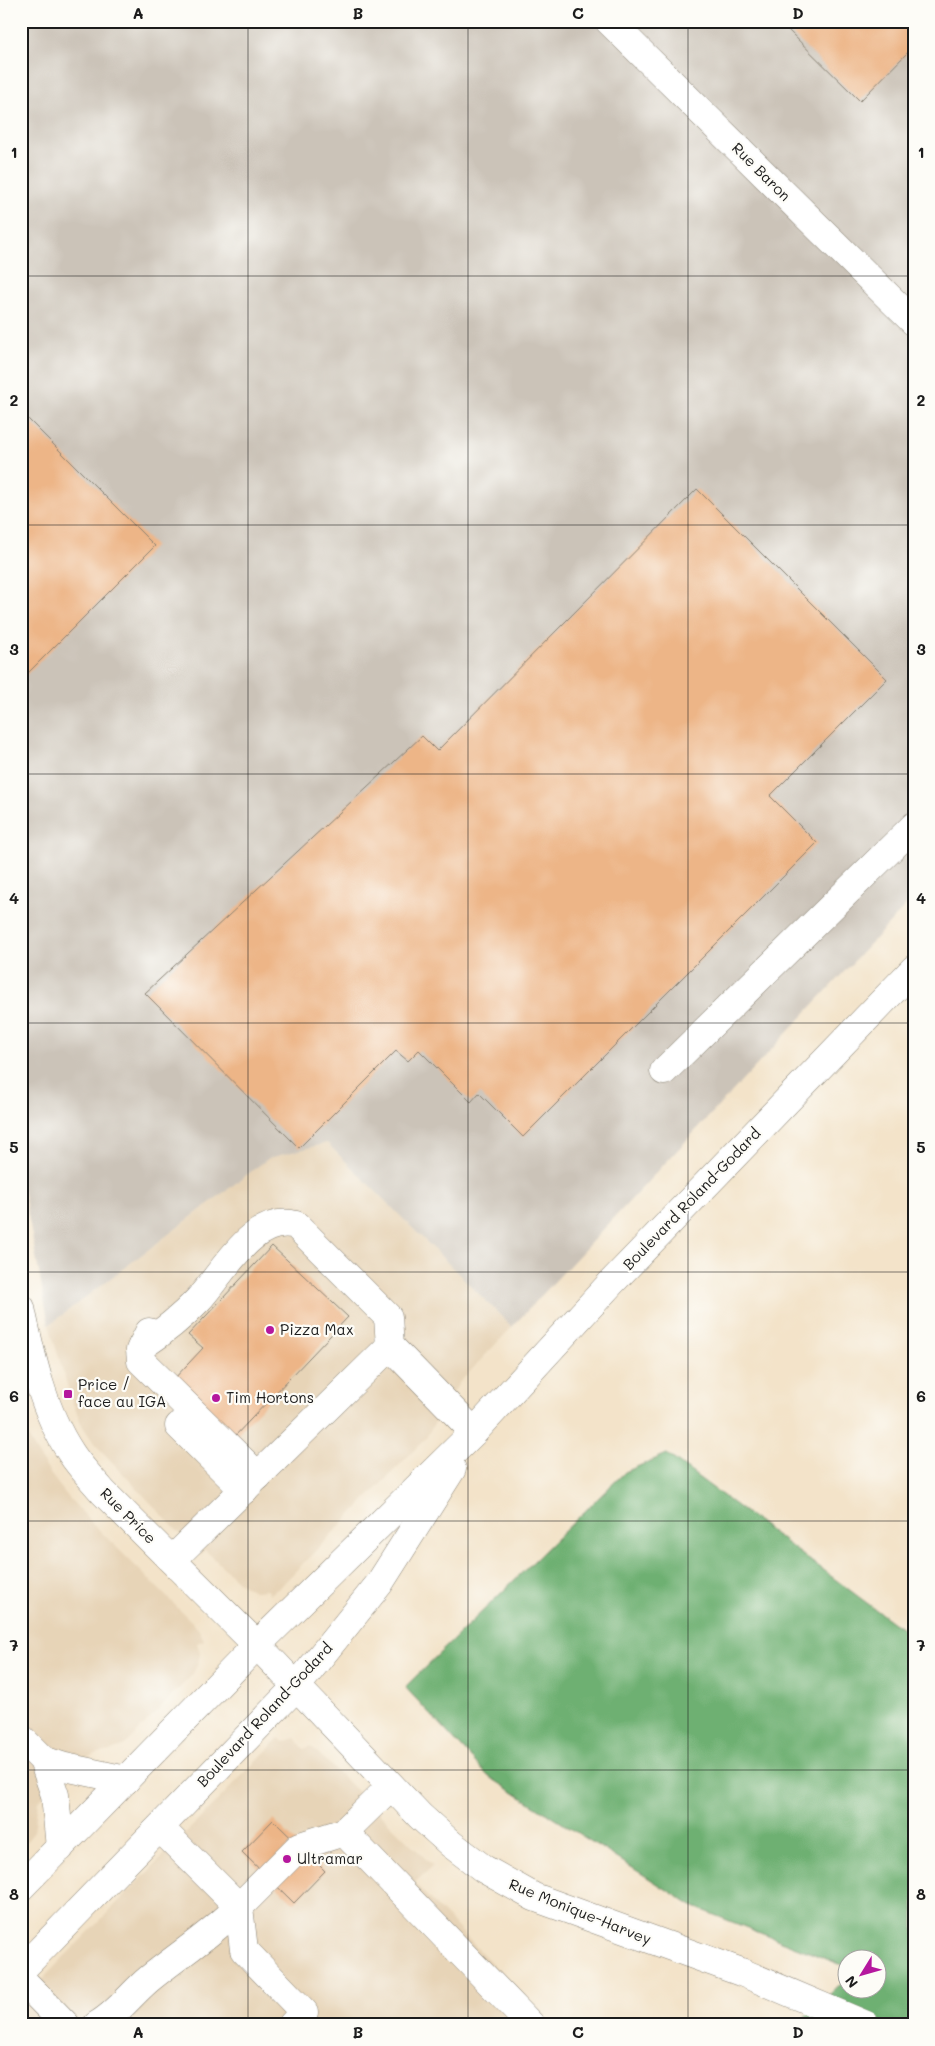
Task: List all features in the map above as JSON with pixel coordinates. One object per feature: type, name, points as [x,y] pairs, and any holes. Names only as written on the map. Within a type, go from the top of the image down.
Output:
[{"type":"street","name":"Rue Baron","points":[[609,21],[914,322]]},
{"type":"street","points":[[664,1071],[914,826]]},
{"type":"street","name":"Boulevard Roland-Godard","points":[[21,1887],[257,1645],[474,1432],[612,1282],[914,969]]},
{"type":"street","points":[[251,1483],[132,1379],[143,1356],[158,1313],[186,1286],[234,1255],[243,1245],[268,1227],[278,1223],[296,1225],[388,1317],[390,1346],[474,1432]]},
{"type":"street","name":"Rue Price","points":[[21,1308],[29,1372],[79,1464],[103,1492],[257,1645],[296,1687]]},
{"type":"street","points":[[172,1560],[390,1346]]},
{"type":"street","name":"Boulevard Roland-Godard","points":[[21,1970],[296,1687],[379,1584],[474,1432]]},
{"type":"street","name":"Rue Monique-Harvey","points":[[296,1687],[391,1786],[450,1844],[484,1869],[516,1888],[560,1907],[741,1972],[866,2025]]},
{"type":"street","points":[[21,1738],[43,1760],[55,1795],[60,1848]]},
{"type":"street","points":[[43,1760],[65,1767],[126,1780]]},
{"type":"street","points":[[97,2025],[148,1980],[224,1921],[300,1846],[344,1832],[391,1786]]},
{"type":"street","points":[[160,1828],[239,1907],[244,1950],[304,2012],[292,2025]]},
{"type":"street","points":[[344,1832],[531,2025]]},
{"type":"street","points":[[21,1979],[66,2025]]},
{"type":"shaded area","points":[[21,21],[914,21],[914,897],[512,1327],[327,1143],[269,1158],[49,1325],[21,1178]]},
{"type":"shaded area","points":[[327,1143],[512,1327],[459,1383],[425,1439],[279,1588],[269,1594],[268,1590],[254,1591],[240,1583],[205,1550],[200,1555],[94,1443],[82,1425],[72,1401],[49,1325],[269,1158]]},
{"type":"shaded area","points":[[21,1422],[35,1450],[68,1497],[191,1621],[199,1630],[204,1640],[197,1643],[200,1653],[198,1664],[192,1675],[125,1745],[111,1751],[94,1754],[84,1760],[38,1802],[34,1832],[21,1848]]},
{"type":"shaded area","points":[[279,1738],[284,1742],[295,1738],[304,1749],[310,1746],[314,1749],[433,1866],[414,1883],[552,2025],[21,2025],[21,2001]]},
{"type":"green space","points":[[667,1454],[914,1638],[914,2025],[797,2025],[838,1986],[838,1998],[888,1998],[888,1948],[838,1948],[838,1963],[694,1907],[488,1776],[405,1687],[625,1472]]},
{"type":"building","points":[[779,21],[914,21],[914,46],[860,101]]},
{"type":"building","points":[[21,412],[155,546],[21,680]]},
{"type":"building","points":[[697,489],[887,679],[770,796],[817,843],[523,1137],[479,1093],[471,1102],[419,1050],[408,1061],[396,1051],[299,1148],[145,993],[422,736],[437,751]]},
{"type":"building","points":[[272,1246],[348,1317],[232,1439],[172,1381],[203,1348],[188,1335]]},
{"type":"building","points":[[273,1820],[325,1871],[294,1903],[242,1852]]},
{"type":"place","name":"Pizza Max","points":[[270,1330]]},
{"type":"place","name":"Price / face au IGA","points":[[68,1394]]},
{"type":"place","name":"Tim Hortons","points":[[216,1398]]},
{"type":"place","name":"Ultramar","points":[[287,1859]]}]
